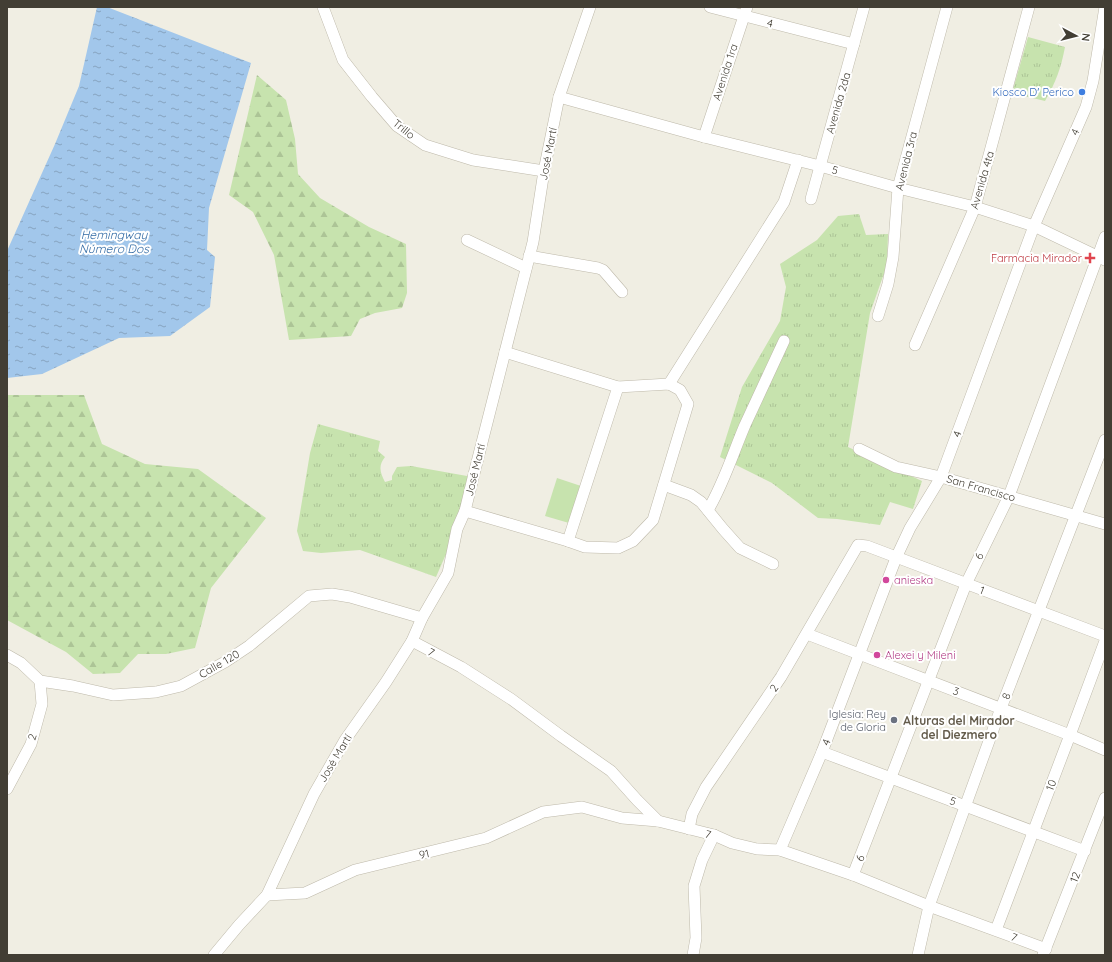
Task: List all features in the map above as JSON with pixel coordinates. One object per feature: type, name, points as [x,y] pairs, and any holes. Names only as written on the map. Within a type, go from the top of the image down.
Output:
[{"type":"street","name":"Trillo","points":[[323,7],[343,60],[397,126],[425,145],[466,158],[544,171]]},
{"type":"street","name":"José Martí","points":[[267,895],[318,788],[345,740],[386,682],[412,641],[422,618],[448,574],[457,529],[465,511],[533,242],[544,171],[559,97],[590,7]]},
{"type":"street","name":"4","points":[[710,7],[745,12],[854,44]]},
{"type":"street","name":"Avenida 2da","points":[[810,199],[864,7]]},
{"type":"street","name":"Avenida 3ra","points":[[878,316],[888,284],[893,257],[898,188],[947,7]]},
{"type":"street","name":"Avenida 4ta","points":[[914,345],[975,207],[1029,7]]},
{"type":"street","name":"4","points":[[780,850],[822,752],[896,558],[910,528],[941,477],[1034,226],[1086,107],[1093,81],[1105,7]]},
{"type":"street","name":"Avenida 1ra","points":[[704,137],[745,12]]},
{"type":"street","name":"5","points":[[559,97],[704,137],[798,160],[898,188],[975,207],[1034,226],[1102,258]]},
{"type":"street","points":[[669,384],[784,202],[798,160]]},
{"type":"street","name":"6","points":[[853,875],[966,584],[1009,496],[1102,258],[1105,237]]},
{"type":"street","points":[[466,240],[526,268]]},
{"type":"street","points":[[529,256],[598,268],[603,270],[622,292]]},
{"type":"street","points":[[708,510],[724,478],[745,425],[784,341]]},
{"type":"street","points":[[465,511],[585,547],[618,548],[633,541],[653,520],[688,404],[680,390],[669,384],[618,387],[505,352]]},
{"type":"street","points":[[568,541],[618,387]]},
{"type":"street","name":"8","points":[[918,955],[929,906],[1001,708],[1105,440]]},
{"type":"street","name":"San Francisco","points":[[859,449],[896,467],[941,477],[1105,524]]},
{"type":"street","points":[[664,485],[691,495],[701,502],[740,548],[773,564]]},
{"type":"street","name":"1","points":[[858,545],[867,546],[1105,636]]},
{"type":"street","name":"2","points":[[689,829],[692,814],[706,787],[781,678],[858,545]]},
{"type":"street","name":"Calle 120","points":[[40,681],[73,686],[113,696],[156,692],[181,686],[225,662],[249,646],[309,596],[332,594],[350,597],[422,618]]},
{"type":"street","name":"3","points":[[807,634],[1001,708],[1105,750]]},
{"type":"street","name":"7","points":[[412,641],[461,667],[511,699],[561,736],[611,770],[637,800],[658,821],[714,835],[732,843],[757,849],[780,850],[853,875],[929,906],[996,930],[1044,952]]},
{"type":"street","name":"10","points":[[996,930],[1105,641]]},
{"type":"street","points":[[7,655],[21,663],[40,681]]},
{"type":"street","name":"2","points":[[7,789],[31,744],[42,704],[40,681]]},
{"type":"street","name":"5","points":[[822,752],[1085,851]]},
{"type":"street","name":"12","points":[[1044,952],[1105,798]]},
{"type":"street","name":"91","points":[[267,895],[305,893],[355,870],[486,838],[543,812],[582,807],[622,818],[658,821]]},
{"type":"street","points":[[693,955],[696,938],[694,886],[702,860],[714,835]]},
{"type":"street","points":[[214,955],[267,895]]},
{"type":"green space","points":[[1028,37],[1065,47],[1058,75],[1045,101],[1012,93]]},
{"type":"green space","points":[[257,75],[286,100],[295,139],[298,174],[320,198],[369,227],[406,244],[407,293],[402,308],[375,313],[360,319],[351,336],[289,340],[274,255],[253,212],[229,195]]},
{"type":"green space","points":[[859,214],[866,235],[888,234],[887,265],[870,313],[848,447],[922,481],[913,509],[890,502],[880,525],[818,518],[772,483],[720,457],[742,387],[780,321],[786,287],[780,264],[817,240],[838,216]]},
{"type":"green space","points":[[7,395],[84,395],[102,444],[145,464],[198,469],[266,518],[211,588],[195,648],[166,654],[138,654],[120,673],[93,674],[66,652],[7,620]]},
{"type":"green space","points":[[318,424],[380,441],[378,451],[385,457],[381,463],[380,469],[385,482],[392,480],[392,476],[397,467],[411,466],[467,476],[468,480],[457,529],[436,577],[360,550],[321,553],[303,551],[297,531],[310,453]]},
{"type":"green space","points":[[557,478],[581,486],[569,523],[545,516]]},
{"type":"water","name":"Hemingway Número Dos","points":[[97,7],[107,7],[251,63],[209,208],[207,250],[215,257],[210,307],[170,336],[119,338],[42,374],[7,378],[7,251],[79,86]]},
{"type":"place","name":"Kiosco D' Perico","points":[[1082,92]]},
{"type":"place","name":"Farmacia Mirador","points":[[1090,258]]},
{"type":"place","name":"anieska","points":[[886,580]]},
{"type":"place","name":"Alexei y Mileni","points":[[877,655]]},
{"type":"place","name":"Iglesia: Rey de Gloria","points":[[894,720]]},
{"type":"district","name":"Alturas del Mirador del Diezmero","points":[[959,728]]}]
